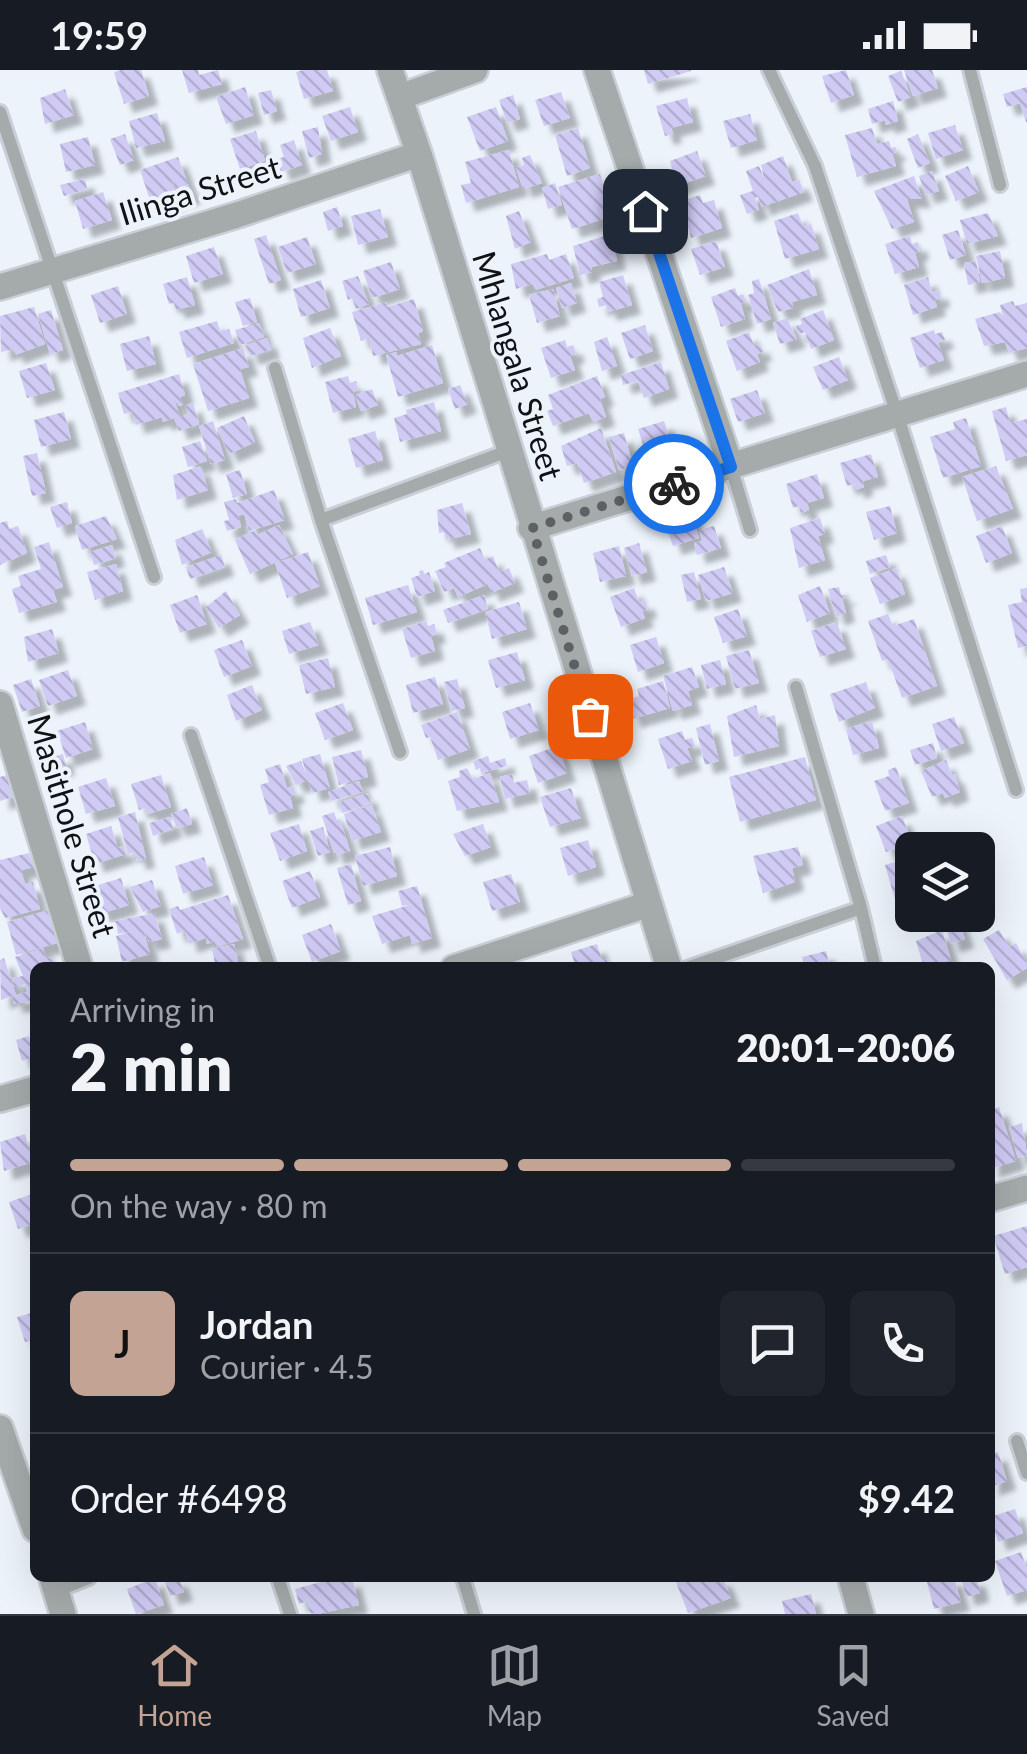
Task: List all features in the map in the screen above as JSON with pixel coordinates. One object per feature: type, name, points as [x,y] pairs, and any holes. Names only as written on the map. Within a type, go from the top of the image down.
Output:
[{"type":"street","name":"Mhlangala Street","points":[[390,70],[667,962]]},
{"type":"street","points":[[400,97],[474,70]]},
{"type":"street","points":[[596,70],[731,467]]},
{"type":"street","name":"Ilinga Street","points":[[0,287],[419,154]]},
{"type":"street","points":[[532,528],[1027,374]]},
{"type":"street","name":"Masithole Street","points":[[1,710],[78,962]]},
{"type":"street","points":[[472,962],[649,904]]},
{"type":"street","points":[[0,1099],[30,1090]]},
{"type":"street","points":[[995,1198],[1027,1188]]},
{"type":"street","points":[[0,1428],[30,1515]]},
{"type":"street","points":[[852,1582],[861,1614]]},
{"type":"lane","points":[[769,70],[814,166],[1016,790]]},
{"type":"lane","points":[[970,70],[1000,185]]},
{"type":"lane","points":[[0,112],[154,577]]},
{"type":"lane","points":[[275,368],[321,520],[400,752]]},
{"type":"lane","points":[[321,520],[508,451]]},
{"type":"lane","points":[[731,467],[750,530]]},
{"type":"lane","points":[[796,688],[874,962]]},
{"type":"lane","points":[[191,735],[268,962]]},
{"type":"lane","points":[[704,962],[861,908]]},
{"type":"lane","points":[[1017,1441],[1027,1473]]},
{"type":"lane","points":[[57,1594],[81,1582]]},
{"type":"lane","points":[[279,1582],[290,1614]]},
{"type":"lane","points":[[464,1582],[474,1614]]},
{"type":"building","points":[[141,70],[149,96],[124,104],[114,72]]},
{"type":"building","points":[[182,70],[198,70],[199,75],[218,70],[222,84],[189,93]]},
{"type":"building","points":[[327,70],[333,91],[304,99],[296,72]]},
{"type":"building","points":[[644,70],[691,70],[691,71],[648,84]]},
{"type":"building","points":[[846,70],[854,95],[831,103],[822,76]]},
{"type":"building","points":[[904,70],[932,70],[938,88],[913,96]]},
{"type":"building","points":[[901,71],[911,97],[898,102],[888,76]]},
{"type":"building","points":[[245,87],[254,115],[226,124],[216,97]]},
{"type":"building","points":[[1027,87],[1026,122],[1020,103],[1007,107],[1003,94]]},
{"type":"building","points":[[65,89],[74,115],[45,124],[40,98]]},
{"type":"building","points":[[271,90],[277,111],[264,115],[258,93]]},
{"type":"building","points":[[561,92],[570,118],[544,126],[535,100]]},
{"type":"building","points":[[513,95],[520,119],[507,123],[499,100]]},
{"type":"building","points":[[687,98],[693,122],[671,128],[673,134],[665,136],[656,106]]},
{"type":"building","points":[[893,101],[898,121],[872,124],[868,109]]},
{"type":"building","points":[[350,107],[358,132],[331,141],[322,116]]},
{"type":"building","points":[[496,107],[508,141],[480,151],[467,117]]},
{"type":"building","points":[[157,113],[165,141],[136,148],[129,121]]},
{"type":"building","points":[[750,114],[757,140],[731,148],[723,121]]},
{"type":"building","points":[[955,125],[963,150],[936,159],[928,133]]},
{"type":"building","points":[[318,127],[322,154],[309,158],[302,131]]},
{"type":"building","points":[[578,128],[590,168],[567,176],[555,135]]},
{"type":"building","points":[[872,128],[877,144],[889,141],[891,148],[895,147],[897,152],[892,153],[896,166],[857,177],[845,135]]},
{"type":"building","points":[[256,131],[265,161],[240,169],[230,139]]},
{"type":"building","points":[[125,134],[134,160],[120,165],[110,139]]},
{"type":"building","points":[[918,134],[930,163],[918,168],[907,139]]},
{"type":"building","points":[[88,137],[95,165],[66,172],[60,144]]},
{"type":"building","points":[[294,140],[302,165],[281,172],[277,159],[284,157],[280,145]]},
{"type":"building","points":[[509,150],[519,187],[466,203],[461,185],[471,183],[465,162]]},
{"type":"building","points":[[697,151],[706,176],[676,186],[670,161]]},
{"type":"building","points":[[530,155],[542,183],[523,189],[516,167],[524,165],[522,158]]},
{"type":"building","points":[[783,156],[792,182],[799,180],[804,192],[773,203],[768,193],[772,203],[762,207],[755,198],[759,210],[747,214],[740,195],[753,191],[746,171],[759,166],[764,178],[761,165]]},
{"type":"building","points":[[178,157],[192,195],[180,199],[169,172],[178,200],[153,209],[140,170]]},
{"type":"building","points":[[968,166],[979,192],[956,201],[945,176]]},
{"type":"building","points":[[932,171],[939,191],[926,195],[919,176]]},
{"type":"building","points":[[600,174],[609,201],[615,200],[619,214],[572,229],[558,187]]},
{"type":"building","points":[[914,176],[922,199],[907,199],[914,222],[892,229],[874,191]]},
{"type":"building","points":[[85,179],[87,189],[64,196],[60,185]]},
{"type":"building","points":[[555,183],[562,205],[548,209],[542,188]]},
{"type":"building","points":[[103,192],[112,220],[83,229],[75,201]]},
{"type":"building","points":[[700,195],[703,203],[714,200],[722,228],[691,238],[681,201]]},
{"type":"building","points":[[337,207],[343,226],[328,231],[323,212]]},
{"type":"building","points":[[380,209],[388,237],[358,245],[351,216]]},
{"type":"building","points":[[519,211],[531,242],[515,249],[506,216]]},
{"type":"building","points":[[798,213],[803,226],[811,224],[819,249],[785,259],[774,221]]},
{"type":"building","points":[[988,213],[998,236],[967,244],[960,220]]},
{"type":"building","points":[[958,230],[966,255],[950,260],[942,235]]},
{"type":"building","points":[[611,234],[617,261],[591,267],[592,272],[580,275],[573,246]]},
{"type":"building","points":[[266,235],[281,280],[269,284],[254,239]]},
{"type":"building","points":[[910,236],[912,244],[918,242],[920,251],[915,253],[919,267],[895,274],[885,244]]},
{"type":"building","points":[[307,237],[316,264],[287,273],[278,247]]},
{"type":"building","points":[[716,241],[725,267],[700,275],[691,249]]},
{"type":"building","points":[[214,247],[223,274],[194,283],[186,256]]},
{"type":"building","points":[[1000,251],[1005,278],[982,283],[976,256]]},
{"type":"building","points":[[547,254],[549,260],[566,254],[574,278],[535,290],[533,284],[516,289],[511,264]]},
{"type":"building","points":[[976,261],[980,282],[968,285],[964,263]]},
{"type":"building","points":[[391,262],[400,289],[372,298],[363,271]]},
{"type":"building","points":[[809,269],[817,295],[792,302],[793,308],[778,312],[767,285]]},
{"type":"building","points":[[623,275],[632,305],[608,312],[606,305],[599,307],[597,299],[603,297],[599,282]]},
{"type":"building","points":[[358,276],[369,304],[356,309],[352,298],[348,300],[342,281]]},
{"type":"building","points":[[187,277],[195,305],[176,310],[174,303],[169,304],[163,284]]},
{"type":"building","points":[[928,277],[932,292],[939,290],[941,298],[935,300],[937,307],[913,315],[904,285]]},
{"type":"building","points":[[759,279],[771,319],[757,324],[748,295],[754,293],[752,281]]},
{"type":"building","points":[[321,280],[330,308],[301,317],[293,289]]},
{"type":"building","points":[[571,283],[577,303],[562,308],[556,288]]},
{"type":"building","points":[[118,286],[127,314],[100,323],[91,295]]},
{"type":"building","points":[[735,288],[746,302],[741,304],[745,319],[721,327],[711,297]]},
{"type":"building","points":[[553,289],[560,316],[537,323],[529,295]]},
{"type":"building","points":[[250,298],[257,322],[243,326],[235,302]]},
{"type":"building","points":[[414,299],[423,331],[418,333],[421,344],[373,356],[369,338],[361,341],[352,312]]},
{"type":"building","points":[[1013,301],[1015,306],[1027,303],[1027,348],[1009,353],[1005,342],[984,346],[975,319],[1000,312],[1003,316],[1000,305]]},
{"type":"building","points":[[34,307],[45,344],[15,355],[13,349],[1,352],[0,316]]},
{"type":"building","points":[[51,310],[63,350],[50,354],[38,314]]},
{"type":"building","points":[[823,310],[834,340],[811,349],[805,332],[799,334],[796,326],[802,324],[800,319]]},
{"type":"building","points":[[787,318],[797,339],[780,344],[773,323]]},
{"type":"building","points":[[217,321],[220,331],[229,329],[234,343],[187,358],[179,332]]},
{"type":"building","points":[[259,323],[264,337],[240,345],[235,330]]},
{"type":"building","points":[[645,325],[653,351],[630,359],[621,333]]},
{"type":"building","points":[[330,328],[341,356],[312,368],[303,338]]},
{"type":"building","points":[[934,330],[935,334],[942,332],[945,340],[938,342],[944,360],[920,368],[910,338]]},
{"type":"building","points":[[749,332],[754,346],[760,344],[763,352],[757,354],[760,362],[737,371],[726,341]]},
{"type":"building","points":[[149,336],[156,364],[127,371],[120,344]]},
{"type":"building","points":[[607,337],[617,366],[602,371],[594,342]]},
{"type":"building","points":[[267,338],[271,350],[250,356],[246,345]]},
{"type":"building","points":[[565,340],[567,347],[573,345],[576,354],[570,356],[575,370],[551,378],[541,348]]},
{"type":"building","points":[[432,345],[443,383],[398,397],[386,355],[396,352],[397,356]]},
{"type":"building","points":[[243,348],[249,367],[240,369],[249,398],[208,411],[193,364]]},
{"type":"building","points":[[839,357],[848,380],[823,390],[813,367]]},
{"type":"building","points":[[661,362],[669,389],[644,398],[638,381],[623,385],[621,375]]},
{"type":"building","points":[[46,363],[55,390],[27,398],[19,371]]},
{"type":"building","points":[[179,374],[185,395],[180,397],[183,405],[179,406],[174,399],[180,417],[189,414],[185,406],[193,403],[199,424],[179,431],[174,418],[163,422],[162,417],[136,425],[132,412],[124,414],[118,393]]},
{"type":"building","points":[[348,376],[350,383],[356,381],[356,407],[333,413],[325,382]]},
{"type":"building","points":[[597,376],[605,397],[600,399],[606,417],[593,422],[589,413],[553,426],[547,411],[553,409],[548,395]]},
{"type":"building","points":[[460,385],[468,404],[455,409],[448,389]]},
{"type":"building","points":[[372,389],[378,405],[361,411],[355,395]]},
{"type":"building","points":[[757,390],[765,413],[738,422],[730,399]]},
{"type":"building","points":[[434,402],[441,431],[400,442],[394,418]]},
{"type":"building","points":[[1006,407],[1010,423],[1027,419],[1027,455],[1006,461],[992,411]]},
{"type":"building","points":[[64,412],[71,439],[41,447],[34,420]]},
{"type":"building","points":[[244,416],[255,442],[229,454],[217,428]]},
{"type":"building","points":[[966,418],[981,466],[943,478],[930,437],[955,429],[953,422]]},
{"type":"building","points":[[213,421],[225,460],[211,464],[199,426]]},
{"type":"building","points":[[664,421],[673,449],[647,457],[638,429]]},
{"type":"building","points":[[601,428],[616,472],[584,483],[577,463],[567,466],[561,446]]},
{"type":"building","points":[[375,431],[383,460],[356,468],[348,439]]},
{"type":"building","points":[[624,433],[633,466],[619,470],[609,437]]},
{"type":"building","points":[[200,441],[207,461],[188,467],[182,447]]},
{"type":"building","points":[[37,453],[46,493],[32,496],[23,456]]},
{"type":"building","points":[[871,454],[878,477],[863,481],[864,487],[856,490],[854,484],[847,486],[840,463]]},
{"type":"building","points":[[201,466],[208,490],[177,500],[173,475]]},
{"type":"building","points":[[996,466],[1013,509],[977,521],[962,477]]},
{"type":"building","points":[[240,470],[247,494],[233,498],[226,474]]},
{"type":"building","points":[[817,474],[824,498],[807,503],[809,510],[801,513],[799,506],[793,508],[786,484]]},
{"type":"building","points":[[274,490],[285,520],[249,531],[244,514],[238,516],[241,527],[227,531],[224,521],[229,520],[224,502],[236,499],[237,503]]},
{"type":"building","points":[[67,502],[72,523],[57,528],[50,507]]},
{"type":"building","points":[[462,503],[471,534],[446,540],[444,532],[439,533],[437,510]]},
{"type":"building","points":[[890,506],[897,533],[874,540],[866,512]]},
{"type":"building","points":[[691,512],[699,538],[673,546],[664,521]]},
{"type":"building","points":[[106,516],[117,539],[82,550],[75,526]]},
{"type":"building","points":[[820,518],[825,534],[818,536],[825,560],[799,568],[790,528]]},
{"type":"building","points":[[7,521],[9,529],[18,526],[27,553],[0,565],[0,523]]},
{"type":"building","points":[[279,525],[293,554],[250,574],[235,540],[255,530],[257,535]]},
{"type":"building","points":[[714,526],[721,548],[697,555],[694,543],[702,541],[699,530]]},
{"type":"building","points":[[1002,526],[1012,553],[986,563],[976,536]]},
{"type":"building","points":[[202,529],[212,552],[182,565],[175,540]]},
{"type":"building","points":[[49,542],[63,587],[53,590],[57,602],[19,613],[12,589],[21,586],[18,576],[41,569],[34,547]]},
{"type":"building","points":[[639,543],[647,572],[632,576],[624,548]]},
{"type":"building","points":[[112,545],[116,558],[94,565],[90,552]]},
{"type":"building","points":[[619,546],[626,576],[600,582],[593,553]]},
{"type":"building","points":[[480,548],[485,560],[493,556],[499,572],[509,568],[515,583],[491,593],[488,584],[458,597],[454,588],[444,592],[435,571],[446,567],[444,563]]},
{"type":"building","points":[[308,552],[320,586],[287,598],[275,563]]},
{"type":"building","points":[[221,555],[225,567],[190,579],[186,567]]},
{"type":"building","points":[[886,555],[890,567],[870,574],[866,561]]},
{"type":"building","points":[[116,564],[123,591],[95,600],[87,572]]},
{"type":"building","points":[[724,567],[733,593],[706,601],[698,575]]},
{"type":"building","points":[[896,568],[905,594],[880,604],[870,578]]},
{"type":"building","points":[[423,570],[424,574],[429,572],[435,591],[417,597],[411,578]]},
{"type":"building","points":[[694,572],[701,599],[687,602],[681,575]]},
{"type":"building","points":[[408,585],[417,612],[373,625],[365,598]]},
{"type":"building","points":[[820,586],[830,613],[807,622],[798,595]]},
{"type":"building","points":[[839,587],[841,595],[850,595],[842,598],[846,613],[836,617],[828,589]]},
{"type":"building","points":[[634,588],[639,602],[645,600],[645,618],[621,627],[610,597]]},
{"type":"building","points":[[1027,588],[1027,646],[1018,648],[1008,605],[1022,602],[1020,589]]},
{"type":"building","points":[[226,591],[240,615],[219,628],[206,607]]},
{"type":"building","points":[[197,595],[207,624],[180,633],[170,605]]},
{"type":"building","points":[[484,595],[488,609],[448,623],[443,610]]},
{"type":"building","points":[[519,602],[527,629],[492,639],[485,612]]},
{"type":"building","points":[[738,609],[747,636],[723,643],[714,617]]},
{"type":"building","points":[[888,614],[893,626],[914,619],[937,686],[902,698],[888,659],[882,661],[868,621]]},
{"type":"building","points":[[426,621],[428,626],[434,624],[437,634],[431,636],[435,651],[411,658],[402,629]]},
{"type":"building","points":[[310,622],[319,645],[289,654],[282,631]]},
{"type":"building","points":[[837,622],[846,649],[820,657],[811,631]]},
{"type":"building","points":[[52,629],[59,653],[28,662],[24,637]]},
{"type":"building","points":[[656,637],[664,663],[638,672],[630,645]]},
{"type":"building","points":[[242,640],[252,666],[224,677],[214,650]]},
{"type":"building","points":[[749,650],[759,683],[735,689],[726,656]]},
{"type":"building","points":[[517,652],[525,680],[496,688],[488,660]]},
{"type":"building","points":[[328,658],[335,687],[306,694],[299,665]]},
{"type":"building","points":[[720,660],[726,684],[707,689],[701,665]]},
{"type":"building","points":[[692,667],[699,687],[688,691],[692,705],[673,711],[663,676]]},
{"type":"building","points":[[68,670],[77,696],[48,706],[39,680]]},
{"type":"building","points":[[435,677],[443,704],[413,713],[406,685]]},
{"type":"building","points":[[31,679],[40,706],[22,712],[13,685]]},
{"type":"building","points":[[457,679],[465,708],[452,711],[444,682]]},
{"type":"building","points":[[663,681],[670,708],[632,719],[626,700],[639,696],[637,689]]},
{"type":"building","points":[[866,682],[875,708],[839,722],[830,694]]},
{"type":"building","points":[[252,685],[262,710],[236,721],[227,695]]},
{"type":"building","points":[[343,703],[353,730],[325,740],[315,713]]},
{"type":"building","points":[[530,703],[539,730],[510,739],[502,712]]},
{"type":"building","points":[[756,705],[760,719],[775,715],[779,746],[734,757],[727,716]]},
{"type":"building","points":[[457,712],[470,749],[438,760],[421,725]]},
{"type":"building","points":[[954,717],[964,743],[941,751],[932,724]]},
{"type":"building","points":[[872,721],[879,748],[853,755],[846,729]]},
{"type":"building","points":[[85,722],[93,749],[66,758],[57,731]]},
{"type":"building","points":[[710,724],[719,761],[705,765],[696,728]]},
{"type":"building","points":[[682,731],[685,740],[692,738],[695,746],[687,748],[692,761],[668,769],[658,739]]},
{"type":"building","points":[[933,743],[937,758],[915,765],[910,750]]},
{"type":"building","points":[[558,746],[567,773],[538,783],[529,756]]},
{"type":"building","points":[[361,750],[368,777],[339,785],[332,757]]},
{"type":"building","points":[[63,754],[66,766],[42,774],[38,761]]},
{"type":"building","points":[[320,754],[330,788],[312,793],[308,780],[296,785],[286,766],[301,761],[307,777],[302,759]]},
{"type":"building","points":[[488,756],[490,763],[505,758],[507,766],[481,773],[480,768],[476,770],[473,761]]},
{"type":"building","points":[[805,757],[816,800],[740,822],[729,777]]},
{"type":"building","points":[[946,760],[960,792],[945,798],[943,793],[932,797],[921,771]]},
{"type":"building","points":[[280,764],[287,788],[293,786],[296,794],[290,796],[293,808],[269,815],[260,785],[269,782],[265,769]]},
{"type":"building","points":[[896,767],[909,803],[885,811],[874,781],[889,776],[888,770]]},
{"type":"building","points":[[467,768],[473,779],[490,773],[499,802],[457,811],[448,781],[460,777],[459,771]]},
{"type":"building","points":[[10,774],[16,796],[0,801],[0,777]]},
{"type":"building","points":[[512,774],[514,783],[527,780],[530,793],[505,799],[500,777]]},
{"type":"building","points":[[161,775],[171,807],[148,814],[146,808],[139,810],[131,784]]},
{"type":"building","points":[[106,778],[115,806],[86,814],[78,787]]},
{"type":"building","points":[[359,781],[363,792],[331,801],[328,792]]},
{"type":"building","points":[[571,788],[581,818],[550,827],[540,797]]},
{"type":"building","points":[[367,793],[371,803],[342,813],[339,803]]},
{"type":"building","points":[[372,805],[381,832],[352,841],[344,814]]},
{"type":"building","points":[[187,808],[192,824],[177,828],[171,814]]},
{"type":"building","points":[[135,812],[146,859],[137,861],[135,852],[128,854],[118,817]]},
{"type":"building","points":[[334,812],[350,851],[335,856],[322,816]]},
{"type":"building","points":[[902,816],[908,832],[895,832],[895,849],[886,852],[876,826]]},
{"type":"building","points":[[170,817],[173,829],[153,836],[149,823]]},
{"type":"building","points":[[299,824],[307,851],[280,861],[270,833]]},
{"type":"building","points":[[483,824],[491,847],[465,856],[453,834]]},
{"type":"building","points":[[111,826],[118,848],[123,846],[126,854],[95,864],[86,834]]},
{"type":"building","points":[[323,827],[330,852],[318,856],[310,831]]},
{"type":"building","points":[[588,840],[596,867],[568,876],[560,848]]},
{"type":"building","points":[[390,847],[397,876],[363,886],[355,856]]},
{"type":"building","points":[[798,847],[803,865],[792,868],[795,882],[763,893],[753,856]]},
{"type":"building","points":[[29,853],[34,867],[21,870],[25,884],[33,882],[40,909],[5,918],[0,908],[0,860]]},
{"type":"building","points":[[204,857],[213,885],[183,894],[175,866]]},
{"type":"building","points":[[895,862],[895,900],[885,865]]},
{"type":"building","points":[[351,864],[361,901],[348,905],[337,868]]},
{"type":"building","points":[[310,871],[320,897],[292,908],[282,881]]},
{"type":"building","points":[[511,874],[520,902],[492,911],[483,882]]},
{"type":"building","points":[[121,878],[129,905],[100,914],[92,887]]},
{"type":"building","points":[[152,880],[161,906],[143,912],[130,887]]},
{"type":"building","points":[[417,886],[432,938],[412,944],[410,935],[382,944],[372,916],[413,904],[402,906],[398,891]]},
{"type":"building","points":[[228,895],[243,939],[217,947],[215,941],[207,944],[206,938],[189,944],[185,931],[177,934],[169,909],[178,906],[180,910]]},
{"type":"building","points":[[49,910],[57,943],[16,955],[7,922]]},
{"type":"building","points":[[155,913],[162,939],[149,942],[143,929],[150,954],[122,962],[116,936],[133,931],[118,934],[115,921]]},
{"type":"building","points":[[331,924],[341,951],[312,962],[302,935]]},
{"type":"building","points":[[999,930],[1009,947],[1016,943],[1027,963],[1027,968],[1007,980],[983,939]]},
{"type":"building","points":[[943,932],[951,960],[922,962],[916,941]]},
{"type":"building","points":[[947,932],[963,932],[965,939],[951,944]]},
{"type":"building","points":[[234,944],[238,962],[215,962],[212,949]]},
{"type":"building","points":[[597,944],[602,960],[608,962],[574,962],[571,952]]},
{"type":"building","points":[[43,948],[46,959],[51,957],[52,962],[30,962],[30,1002],[14,1004],[12,996],[1,1000],[0,960],[4,958],[16,995],[27,992],[25,984],[14,987],[12,978],[23,976],[15,957]]},
{"type":"building","points":[[826,951],[829,962],[803,962],[802,957]]},
{"type":"building","points":[[29,1036],[30,1059],[22,1061],[16,1040]]},
{"type":"building","points":[[999,1107],[1016,1161],[995,1167],[995,1108]]},
{"type":"building","points":[[1022,1123],[1027,1155],[1018,1158],[1009,1127]]},
{"type":"building","points":[[25,1134],[30,1163],[4,1171],[0,1142]]},
{"type":"building","points":[[30,1195],[30,1225],[18,1229],[9,1202]]},
{"type":"building","points":[[1027,1226],[1027,1267],[1005,1274],[995,1235]]},
{"type":"building","points":[[30,1313],[30,1341],[25,1342],[17,1317]]},
{"type":"building","points":[[998,1452],[1007,1481],[995,1485]]},
{"type":"building","points":[[1015,1509],[1023,1533],[998,1542],[995,1515]]},
{"type":"building","points":[[1021,1552],[1027,1569],[1027,1590],[1007,1596],[995,1561]]},
{"type":"building","points":[[156,1582],[164,1605],[136,1614],[127,1589]]},
{"type":"building","points":[[165,1582],[180,1582],[184,1592],[170,1596]]},
{"type":"building","points":[[320,1582],[353,1582],[359,1605],[310,1613],[307,1601],[299,1604],[295,1589]]},
{"type":"building","points":[[676,1582],[725,1582],[731,1598],[688,1613]]},
{"type":"building","points":[[927,1582],[955,1582],[961,1602],[934,1609]]},
{"type":"building","points":[[962,1582],[978,1582],[980,1593],[966,1597]]},
{"type":"building","points":[[811,1594],[816,1614],[785,1614],[782,1601]]},
{"type":"way so far","points":[[590,716],[532,528],[674,484]]},
{"type":"route","points":[[645,211],[731,467],[674,484]]}]
